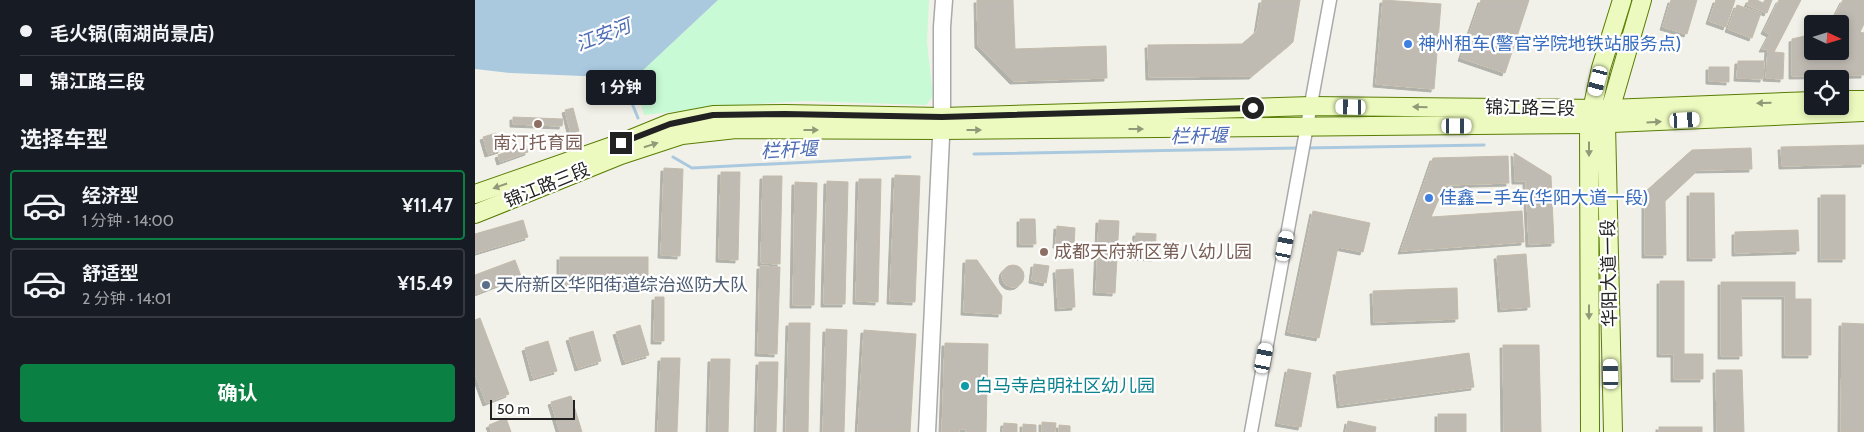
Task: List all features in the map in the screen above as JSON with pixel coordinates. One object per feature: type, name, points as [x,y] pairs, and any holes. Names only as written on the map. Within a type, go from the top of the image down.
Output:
[{"type":"main road","name":"华阳大道一段","points":[[1590,432],[1598,117],[1622,0]]},
{"type":"main road","name":"华阳大道一段","points":[[1613,432],[1598,117],[1642,0]]},
{"type":"main road","points":[[1849,100],[1864,100]]},
{"type":"main road","points":[[1598,117],[1804,103]]},
{"type":"main road","name":"锦江路三段","points":[[475,214],[621,155],[682,135],[736,129],[942,124],[1311,106],[1598,117]]},
{"type":"main road","points":[[1598,117],[1864,112]]},
{"type":"main road","name":"锦江路三段","points":[[475,194],[670,124],[713,115],[785,114],[942,124],[1304,141],[1598,117]]},
{"type":"street","points":[[927,432],[942,124],[942,28],[944,0]]},
{"type":"street","points":[[1251,432],[1330,0]]},
{"type":"green space","points":[[718,0],[929,0],[927,42],[933,96],[926,105],[806,101],[737,105],[644,115],[632,74],[640,73]]},
{"type":"water","name":"江安河","points":[[475,0],[718,0],[640,73],[606,77],[511,73],[475,69]]},
{"type":"building","points":[[977,0],[1013,0],[1015,49],[1106,46],[1107,78],[1013,81],[978,45]]},
{"type":"building","points":[[1262,0],[1300,0],[1293,42],[1252,76],[1149,77],[1148,45],[1242,44],[1257,31]]},
{"type":"building","name":"神州租车(警官学院地铁站服务点)","points":[[1383,0],[1441,4],[1434,89],[1376,84]]},
{"type":"building","points":[[1481,0],[1529,0],[1505,73],[1461,58]]},
{"type":"building","points":[[1671,0],[1697,0],[1687,34],[1663,27]]},
{"type":"building","points":[[1716,0],[1735,0],[1726,27],[1709,21]]},
{"type":"building","points":[[1749,0],[1757,0],[1763,3],[1765,0],[1772,0],[1767,13],[1747,5]]},
{"type":"building","points":[[1779,0],[1801,0],[1774,52],[1784,53],[1783,79],[1766,78],[1768,49],[1762,49],[1770,34],[1764,31]]},
{"type":"building","points":[[1843,0],[1864,0],[1864,24],[1860,32],[1864,33],[1864,75],[1849,75],[1849,70],[1804,70],[1804,76],[1792,76],[1792,39],[1804,36],[1804,60],[1849,60],[1849,15],[1836,15]]},
{"type":"building","points":[[1737,5],[1761,13],[1752,38],[1728,29]]},
{"type":"building","points":[[1738,61],[1764,61],[1763,79],[1737,78]]},
{"type":"building","points":[[1709,67],[1729,67],[1729,82],[1709,81]]},
{"type":"building","points":[[573,108],[579,131],[571,134],[565,110]]},
{"type":"building","points":[[513,117],[563,119],[562,126],[513,124]]},
{"type":"building","points":[[496,133],[501,150],[488,154],[483,137]]},
{"type":"building","points":[[526,145],[528,152],[500,162],[498,155]]},
{"type":"building","points":[[1864,145],[1864,164],[1782,166],[1781,147]]},
{"type":"building","points":[[1751,148],[1752,169],[1698,170],[1665,201],[1666,255],[1645,255],[1645,192],[1692,150]]},
{"type":"building","points":[[1514,153],[1551,176],[1554,243],[1529,244],[1526,181],[1515,181]]},
{"type":"building","name":"佳鑫二手车(华阳大道一段)","points":[[1508,156],[1509,183],[1445,185],[1431,217],[1522,211],[1524,242],[1401,251],[1433,158]]},
{"type":"building","points":[[664,168],[683,169],[680,256],[661,255]]},
{"type":"building","points":[[721,172],[740,172],[738,260],[719,259]]},
{"type":"building","points":[[895,175],[920,176],[915,302],[890,301]]},
{"type":"building","points":[[763,176],[782,176],[780,264],[761,263]]},
{"type":"building","points":[[859,179],[881,179],[878,302],[856,301]]},
{"type":"building","points":[[827,181],[848,182],[845,304],[824,304]]},
{"type":"building","points":[[795,182],[817,183],[814,305],[793,305]]},
{"type":"building","points":[[1690,193],[1714,193],[1715,258],[1690,258]]},
{"type":"building","points":[[1821,195],[1845,195],[1845,259],[1821,259]]},
{"type":"building","points":[[1313,211],[1370,223],[1363,252],[1338,247],[1319,338],[1288,332]]},
{"type":"building","points":[[1020,219],[1035,219],[1036,244],[1020,244]]},
{"type":"building","points":[[523,220],[528,237],[475,253],[475,234]]},
{"type":"building","points":[[1099,220],[1119,221],[1115,293],[1096,292]]},
{"type":"building","points":[[1057,226],[1075,228],[1074,246],[1056,245]]},
{"type":"building","points":[[1798,230],[1799,251],[1735,253],[1735,232]]},
{"type":"building","points":[[1136,233],[1156,234],[1155,258],[1134,257]]},
{"type":"building","points":[[1526,254],[1530,307],[1501,309],[1497,256]]},
{"type":"building","points":[[560,257],[648,257],[648,284],[560,284]]},
{"type":"building","name":"天府新区华阳街道综治巡防大队","points":[[515,260],[521,276],[475,294],[475,275]]},
{"type":"building","points":[[966,260],[977,260],[1002,296],[1001,314],[964,312]]},
{"type":"building","points":[[1034,264],[1049,266],[1046,283],[1032,280]]},
{"type":"building","points":[[1013,265],[1021,268],[1024,276],[1021,284],[1013,287],[1005,284],[1002,276],[1005,268]]},
{"type":"building","points":[[760,266],[780,267],[777,354],[758,353]]},
{"type":"building","points":[[1073,269],[1075,307],[1058,308],[1056,270]]},
{"type":"building","points":[[1660,281],[1684,281],[1684,354],[1703,354],[1703,379],[1674,379],[1674,354],[1660,354]]},
{"type":"building","points":[[1721,282],[1795,282],[1795,299],[1811,299],[1811,355],[1785,355],[1785,296],[1741,296],[1742,356],[1721,356]]},
{"type":"building","points":[[1457,288],[1458,319],[1374,322],[1373,291]]},
{"type":"building","points":[[655,297],[664,297],[664,341],[654,341]]},
{"type":"building","points":[[480,318],[509,394],[486,403],[475,373],[475,320]]},
{"type":"building","points":[[789,323],[810,323],[808,432],[786,432]]},
{"type":"building","points":[[1842,323],[1864,324],[1864,432],[1841,432]]},
{"type":"building","points":[[640,325],[649,355],[625,362],[616,332]]},
{"type":"building","points":[[826,329],[847,330],[844,432],[823,432]]},
{"type":"building","points":[[864,330],[916,334],[910,432],[858,432]]},
{"type":"building","points":[[593,331],[601,361],[578,368],[569,338]]},
{"type":"building","points":[[548,341],[557,371],[533,378],[525,348]]},
{"type":"building","name":"白马寺启明社区幼儿园","points":[[945,343],[988,344],[986,432],[966,432],[966,429],[959,429],[959,432],[942,432]]},
{"type":"building","points":[[1503,345],[1539,345],[1541,432],[1504,432]]},
{"type":"building","points":[[1469,353],[1474,387],[1340,405],[1336,372]]},
{"type":"building","points":[[661,358],[680,358],[677,432],[658,432]]},
{"type":"building","points":[[711,359],[730,359],[728,432],[709,432]]},
{"type":"building","points":[[759,362],[778,362],[776,432],[757,432]]},
{"type":"building","points":[[1288,369],[1311,373],[1301,427],[1278,423]]},
{"type":"building","points":[[1716,370],[1742,370],[1744,432],[1717,432]]},
{"type":"building","points":[[571,396],[582,432],[560,432],[551,402]]},
{"type":"building","points":[[1438,414],[1466,414],[1466,432],[1438,432]]},
{"type":"building","points":[[506,418],[511,432],[492,432],[489,425]]},
{"type":"building","points":[[1348,421],[1376,427],[1375,432],[1346,432]]},
{"type":"building","points":[[1042,422],[1056,423],[1055,432],[1042,432]]},
{"type":"building","points":[[1004,423],[1017,424],[1017,432],[1003,432]]},
{"type":"building","points":[[1023,424],[1036,425],[1036,432],[1023,432]]},
{"type":"building","points":[[1059,425],[1070,426],[1070,432],[1059,432]]},
{"type":"building","points":[[1659,427],[1702,427],[1702,432],[1659,432]]},
{"type":"waterway","name":"栏杆堰","points":[[622,71],[638,118]]},
{"type":"waterway","name":"栏杆堰","points":[[1305,148],[1484,145]]},
{"type":"waterway","name":"栏杆堰","points":[[974,154],[1299,148]]},
{"type":"waterway","name":"栏杆堰","points":[[673,157],[692,168],[910,157]]},
{"type":"place","name":"神州租车(警官学院地铁站服务点)","points":[[1408,44]]},
{"type":"place","name":"南汀托育园","points":[[538,124]]},
{"type":"place","name":"佳鑫二手车(华阳大道一段)","points":[[1429,198]]},
{"type":"place","name":"成都天府新区第八幼儿园","points":[[1044,252]]},
{"type":"place","name":"天府新区华阳街道综治巡防大队","points":[[486,285]]},
{"type":"place","name":"白马寺启明社区幼儿园","points":[[965,386]]},
{"type":"route","points":[[621,143],[670,124],[713,115],[785,114],[942,117],[1253,108]]}]
